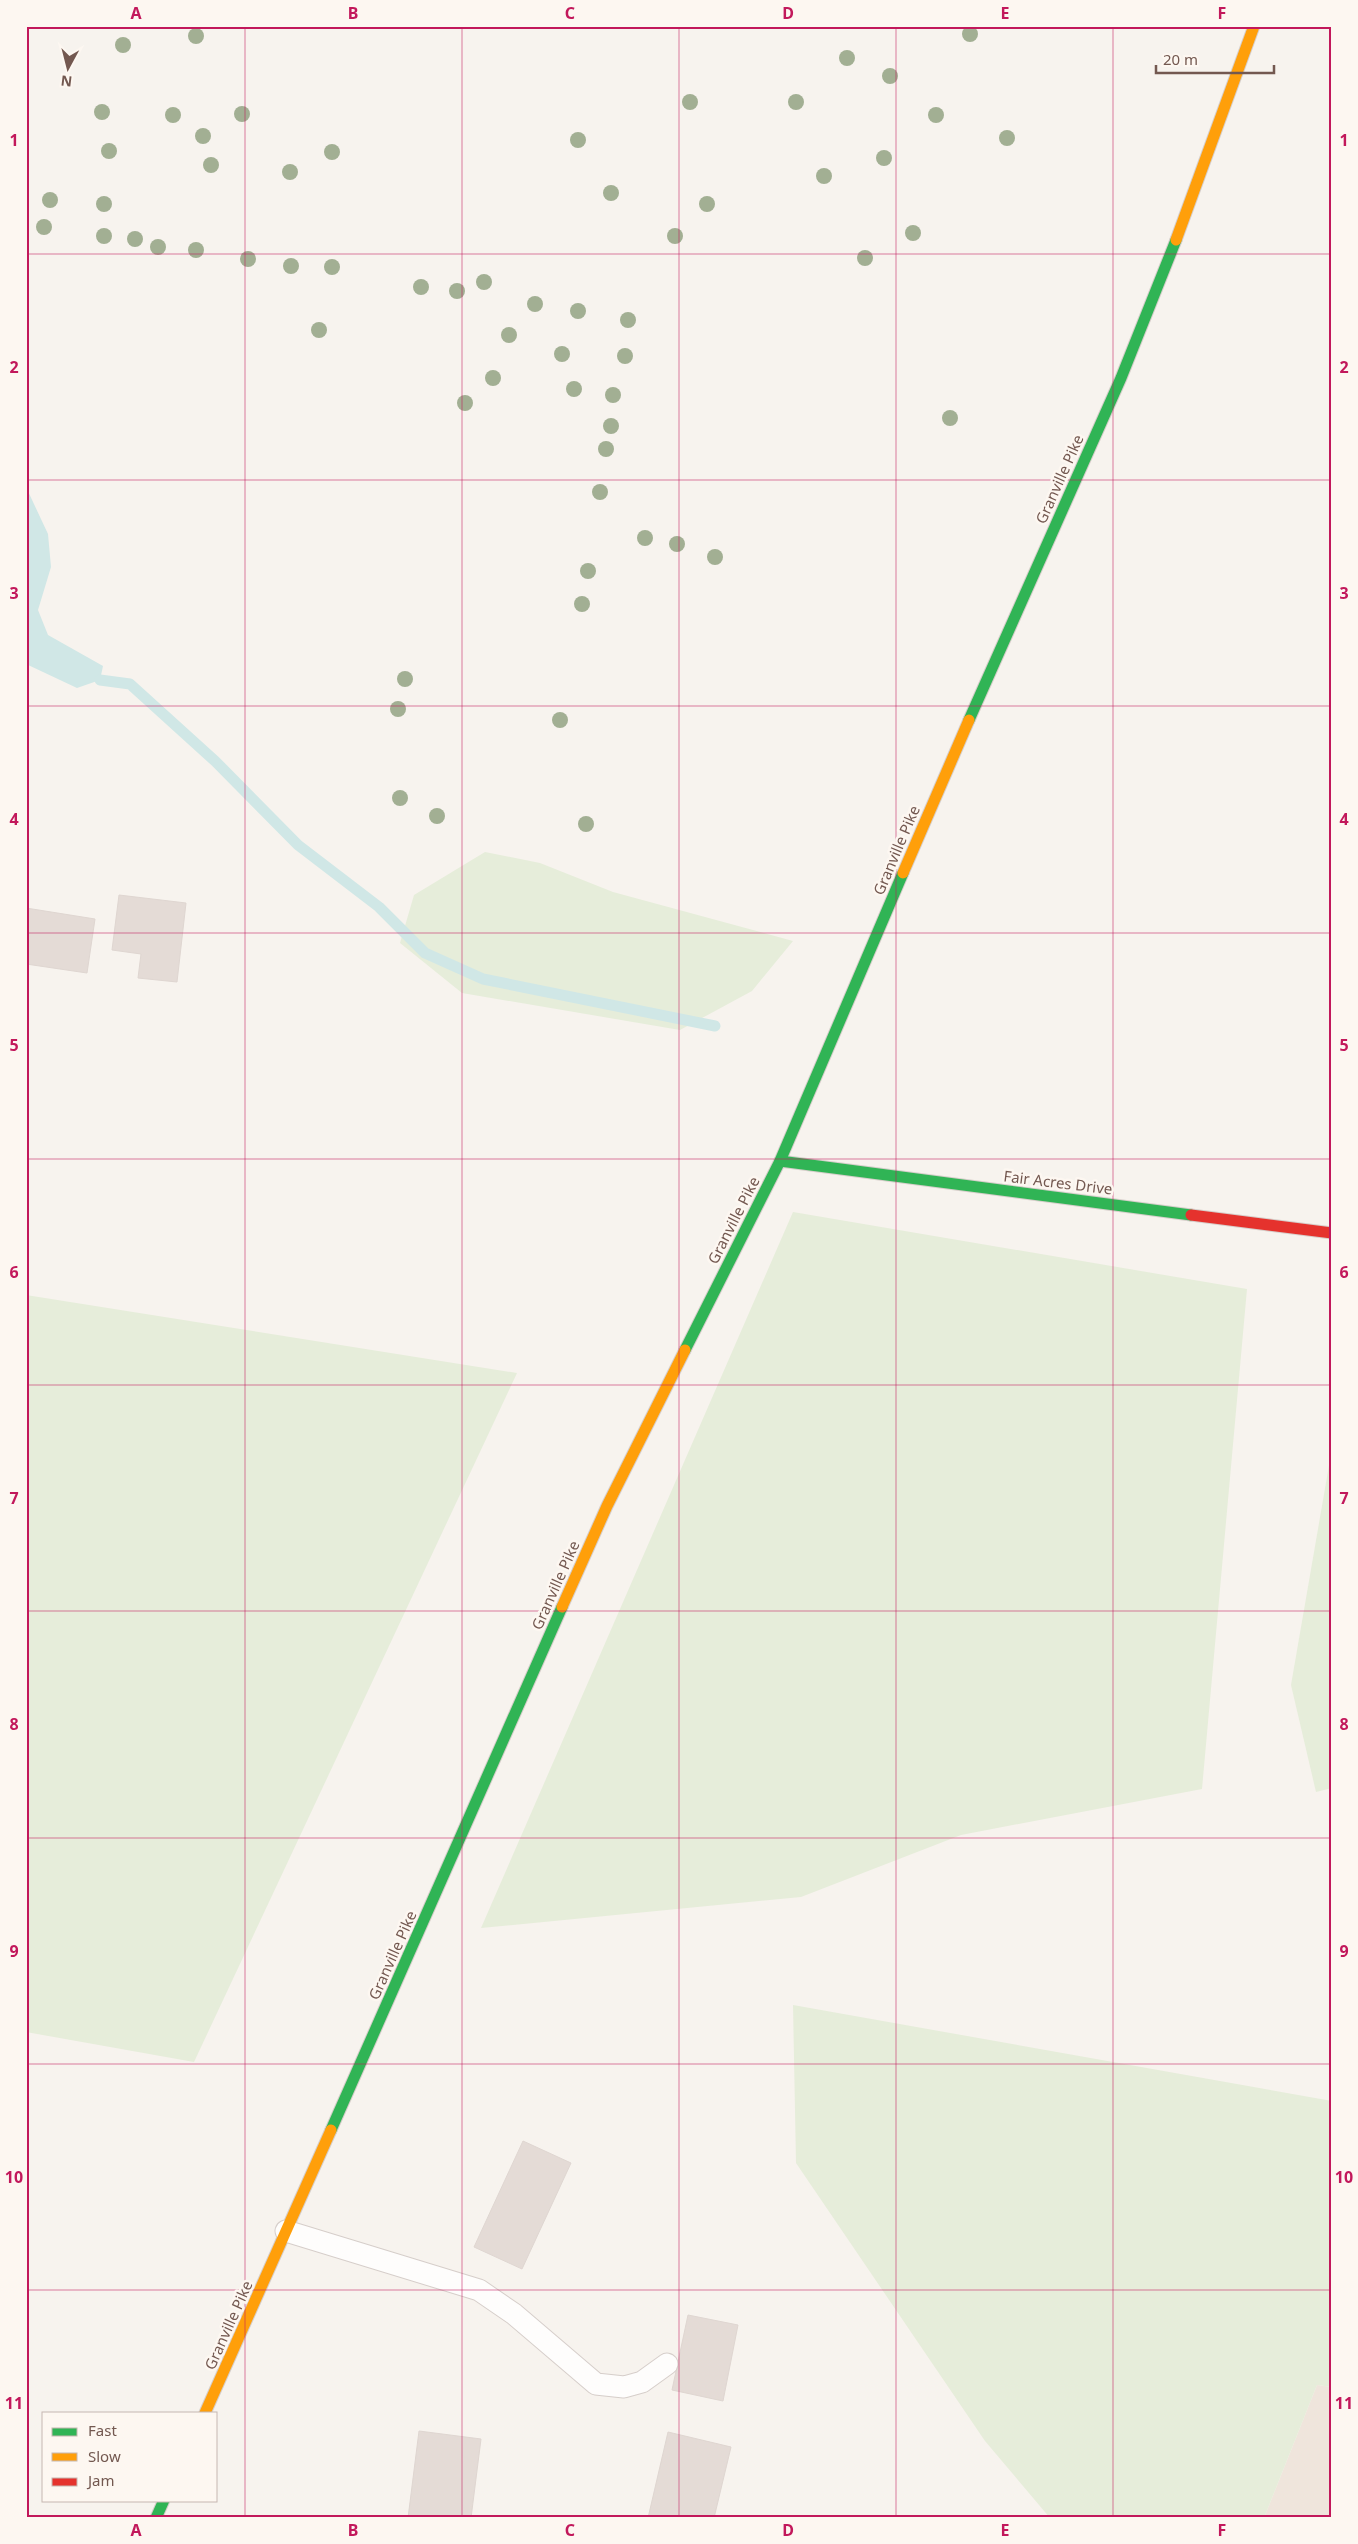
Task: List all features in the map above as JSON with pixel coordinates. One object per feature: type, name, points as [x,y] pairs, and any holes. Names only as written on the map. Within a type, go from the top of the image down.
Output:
[{"type":"main road","name":"Granville Pike","points":[[206,2412],[607,1506],[780,1161],[938,790],[1121,378],[1188,210],[1254,26]]},
{"type":"main road","name":"Fair Acres Drive","points":[[780,1161],[1332,1233]]},
{"type":"main road","points":[[156,2518],[163,2502]]},
{"type":"lane","points":[[286,2231],[479,2290],[514,2314],[596,2384],[624,2387],[642,2382],[667,2364]]},
{"type":"shaded area","points":[[1317,2385],[1332,2387],[1332,2518],[1264,2518]]},
{"type":"green space","points":[[485,852],[540,863],[613,892],[793,941],[752,991],[680,1030],[462,993],[400,943],[414,895]]},
{"type":"green space","points":[[793,1212],[1247,1289],[1202,1789],[961,1835],[801,1897],[481,1928]]},
{"type":"green space","points":[[26,1295],[517,1373],[194,2062],[26,2032]]},
{"type":"green space","points":[[1332,1448],[1332,1788],[1316,1792],[1291,1685]]},
{"type":"green space","points":[[793,2005],[1332,2101],[1332,2387],[1317,2385],[1264,2518],[1050,2518],[985,2441],[796,2163]]},
{"type":"water","points":[[26,487],[48,534],[51,567],[38,610],[48,635],[103,666],[100,680],[77,688],[26,664]]},
{"type":"building","points":[[119,895],[186,903],[177,982],[138,978],[141,954],[112,950]]},
{"type":"building","points":[[26,908],[95,919],[87,973],[26,964]]},
{"type":"building","points":[[523,2141],[571,2163],[522,2269],[474,2247]]},
{"type":"building","points":[[688,2315],[738,2325],[723,2401],[672,2390]]},
{"type":"building","points":[[419,2431],[481,2439],[471,2518],[408,2518]]},
{"type":"building","points":[[668,2432],[731,2447],[714,2518],[648,2518]]},
{"type":"waterway","points":[[100,680],[130,684],[215,761],[298,845],[379,907],[425,953],[483,979],[715,1026]]},
{"type":"traffic: fast","points":[[969,720],[1121,378],[1176,240]]},
{"type":"traffic: fast","points":[[685,1350],[780,1161],[903,873]]},
{"type":"traffic: fast","points":[[780,1161],[1191,1215]]},
{"type":"traffic: fast","points":[[331,2130],[562,1607]]},
{"type":"traffic: fast","points":[[156,2518],[163,2502]]},
{"type":"traffic: slow","points":[[1176,240],[1254,26]]},
{"type":"traffic: slow","points":[[903,873],[969,720]]},
{"type":"traffic: slow","points":[[562,1607],[607,1506],[685,1350]]},
{"type":"traffic: slow","points":[[205,2412],[331,2130]]},
{"type":"traffic: jam","points":[[1191,1215],[1332,1233]]}]
